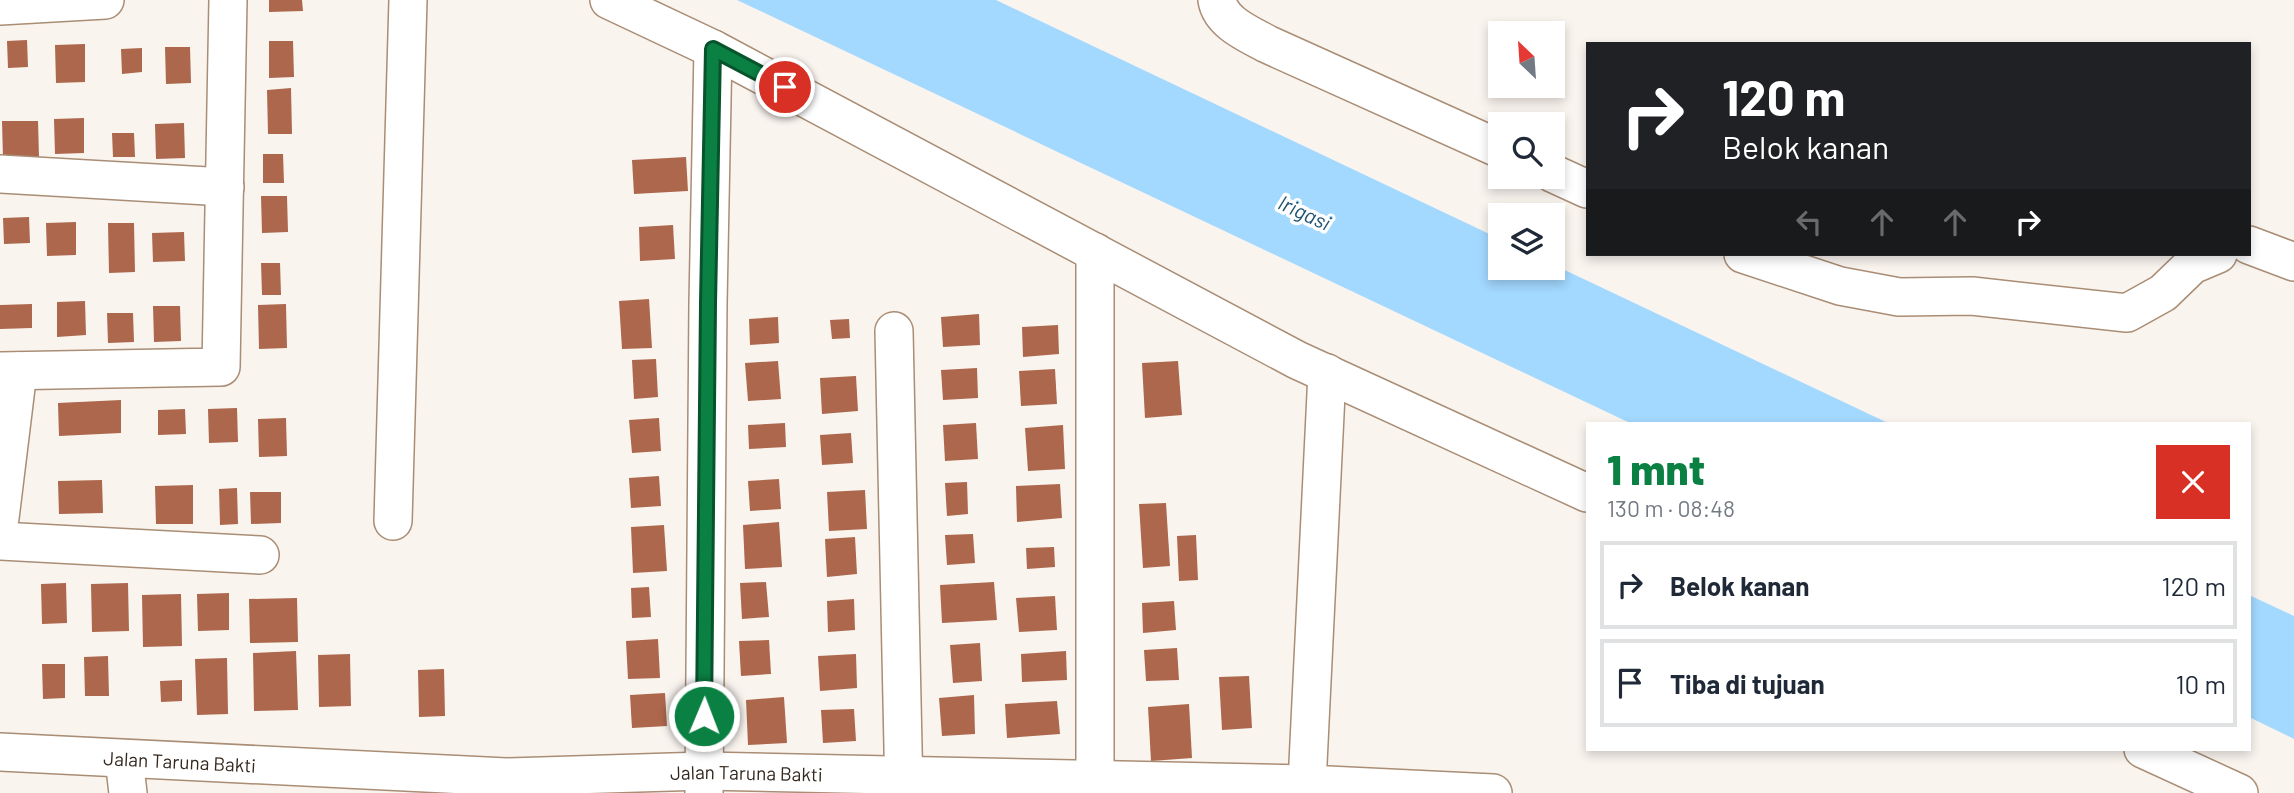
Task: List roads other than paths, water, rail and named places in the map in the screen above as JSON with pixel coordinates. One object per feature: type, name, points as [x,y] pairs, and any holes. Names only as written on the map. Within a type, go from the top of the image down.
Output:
[{"type":"street","points":[[0,6],[106,0]]},
{"type":"street","points":[[0,518],[9,371],[221,367],[228,0]]},
{"type":"street","points":[[393,521],[408,0]]},
{"type":"street","points":[[608,0],[713,49],[1327,373],[1586,493]]},
{"type":"street","points":[[1217,0],[1218,6],[1232,24],[1267,44],[1488,144]]},
{"type":"street","points":[[704,782],[707,331],[713,49]]},
{"type":"street","points":[[0,174],[225,187]]},
{"type":"street","points":[[1565,179],[1586,189]]},
{"type":"street","points":[[2251,246],[2294,262]]},
{"type":"street","points":[[1095,252],[1095,787]]},
{"type":"street","points":[[1749,256],[1840,286],[1899,297],[1972,296],[2127,313],[2163,293],[2192,265],[2213,256]]},
{"type":"street","points":[[894,331],[904,784]]},
{"type":"street","points":[[1307,785],[1327,373]]},
{"type":"street","points":[[0,541],[260,555]]},
{"type":"street","points":[[2147,751],[2239,793]]},
{"type":"street","name":"Jalan Taruna Bakti","points":[[0,752],[126,776],[506,785],[704,782],[1095,787],[1307,785],[1493,793]]},
{"type":"water","name":"Irigasi","points":[[737,0],[996,0],[1488,233],[1488,280],[1565,280],[1565,270],[1886,422],[1628,422]]},
{"type":"water","points":[[2251,596],[2294,616],[2294,739],[2251,718]]}]
